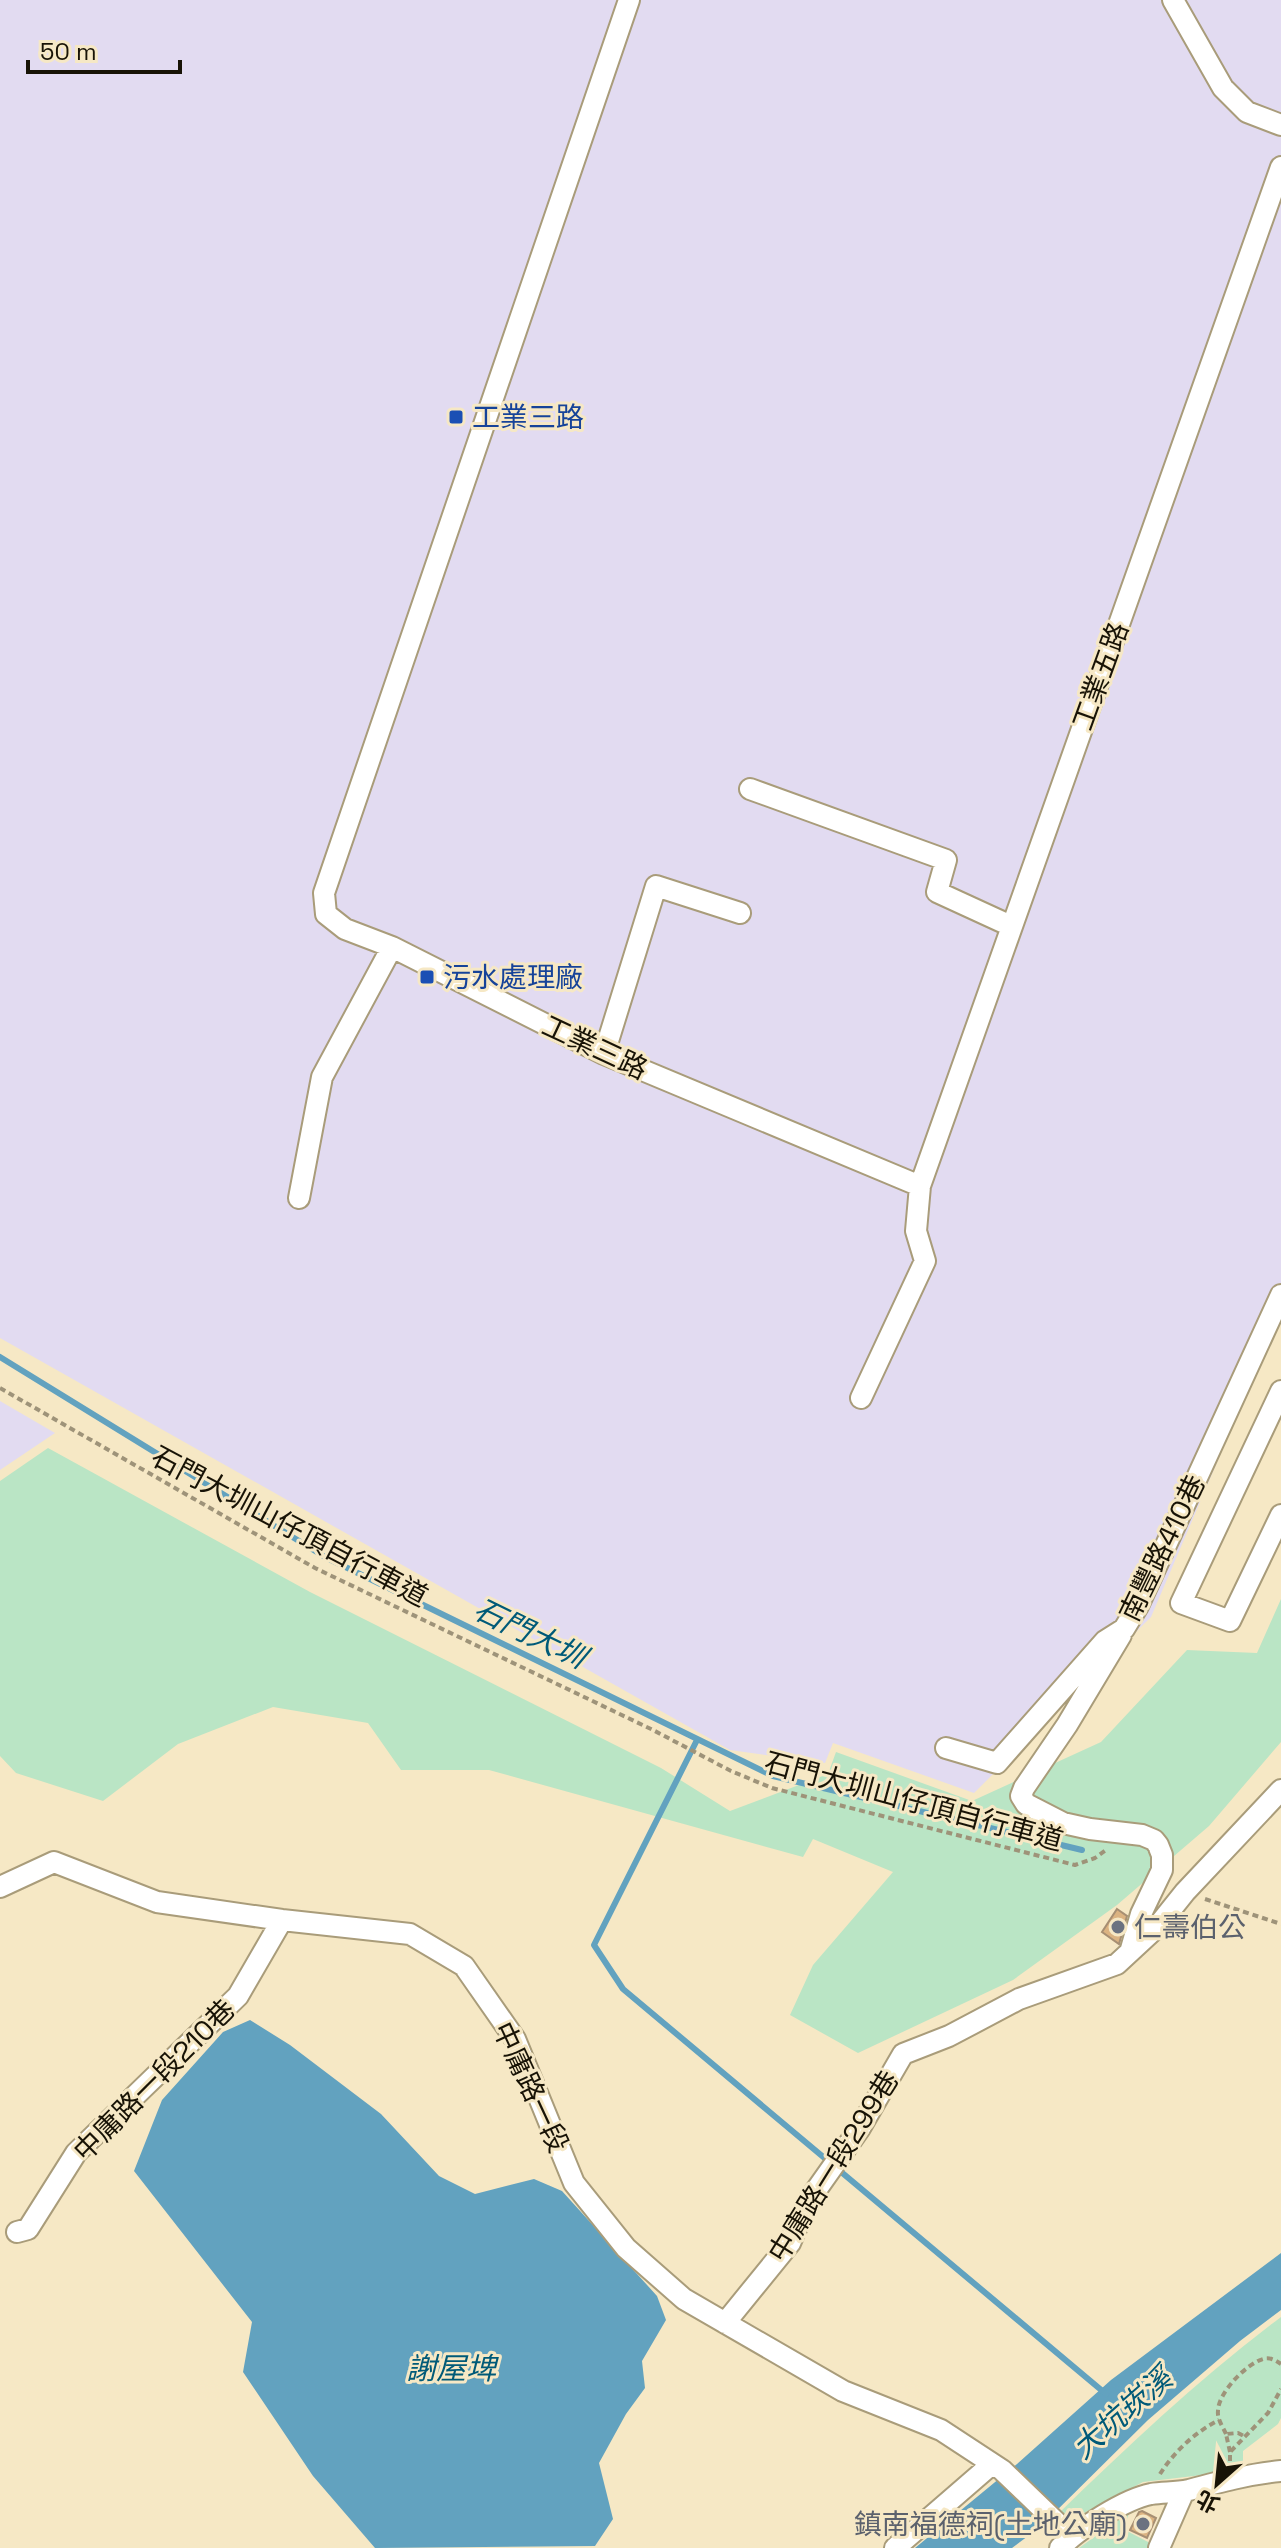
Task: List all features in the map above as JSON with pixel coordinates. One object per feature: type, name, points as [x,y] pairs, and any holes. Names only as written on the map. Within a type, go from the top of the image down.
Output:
[{"type":"street","name":"工業三路","points":[[629,0],[324,893],[326,914],[345,929],[392,947],[604,1054],[920,1186]]},
{"type":"street","points":[[1173,0],[1223,88],[1247,112],[1281,125]]},
{"type":"street","name":"工業五路","points":[[861,1398],[925,1261],[916,1231],[920,1186],[1281,167]]},
{"type":"street","points":[[750,789],[946,860],[937,892],[1011,926]]},
{"type":"street","points":[[604,1054],[656,886],[740,913]]},
{"type":"street","points":[[299,1198],[322,1077],[392,947]]},
{"type":"street","name":"南豐路410巷","points":[[946,1748],[997,1763],[1105,1641],[1124,1629],[1138,1606],[1281,1295]]},
{"type":"street","points":[[1281,1391],[1181,1603],[1230,1621],[1281,1515]]},
{"type":"street","points":[[1181,1512],[1215,1528]]},
{"type":"street","points":[[1124,1629],[1108,1660],[1021,1796],[1026,1804],[1063,1823],[1142,1835],[1154,1840],[1162,1855],[1162,1870],[1141,1914],[1130,1953]]},
{"type":"street","name":"中庸路一段299巷","points":[[725,2323],[790,2243],[807,2203],[860,2128],[903,2054],[949,2036],[1019,1999],[1117,1964],[1157,1927],[1185,1892],[1281,1790]]},
{"type":"street","name":"中庸路一段","points":[[0,1887],[54,1862],[157,1902],[410,1934],[464,1966],[515,2039],[574,2183],[626,2248],[684,2299],[843,2391],[941,2430],[997,2467],[1056,2522],[1064,2544]]},
{"type":"street","name":"中庸路一段210巷","points":[[17,2232],[28,2229],[76,2153],[238,1996],[282,1920]]},
{"type":"street","points":[[895,2548],[997,2467]]},
{"type":"street","points":[[1064,2544],[1109,2512],[1149,2494],[1184,2491],[1227,2479],[1281,2471]]},
{"type":"street","points":[[1159,2548],[1184,2491]]},
{"type":"path","name":"石門大圳山仔頂自行車道","points":[[0,1388],[315,1568],[653,1730],[731,1771],[772,1788],[1075,1865],[1095,1858],[1117,1843],[1124,1832]]},
{"type":"path","points":[[1185,1892],[1281,1924]]},
{"type":"path","points":[[1227,2479],[1230,2452],[1219,2420],[1220,2401],[1233,2381],[1261,2360],[1281,2361]]},
{"type":"path","points":[[1230,2452],[1268,2413],[1281,2389]]},
{"type":"path","points":[[1149,2494],[1170,2457],[1207,2426],[1219,2420]]},
{"type":"path","points":[[1226,2434],[1244,2436]]},
{"type":"shaded area","points":[[0,0],[1281,0],[1281,1312],[1151,1617],[974,1793],[833,1743],[825,1763],[730,1750],[0,1338]]},
{"type":"shaded area","points":[[0,1401],[55,1433],[0,1470]]},
{"type":"green space","points":[[48,1448],[310,1592],[661,1768],[730,1811],[828,1774],[836,1752],[972,1801],[1101,1742],[1187,1650],[1257,1653],[1281,1599],[1281,1742],[1209,1826],[1117,1905],[1013,1980],[858,2053],[790,2015],[813,1965],[893,1872],[813,1839],[803,1857],[489,1770],[401,1770],[368,1723],[273,1707],[178,1744],[103,1801],[16,1773],[0,1756],[0,1481]]},
{"type":"green space","points":[[1281,2317],[1281,2418],[1278,2424],[1243,2451],[1243,2466],[1219,2473],[1143,2482],[1082,2514],[1064,2518],[1058,2514],[1166,2412]]},
{"type":"green space","points":[[1129,2512],[1125,2530],[1150,2543],[1149,2548],[1079,2548]]},
{"type":"water","name":"謝屋埤","points":[[250,2020],[290,2045],[381,2114],[439,2176],[475,2194],[534,2179],[562,2191],[657,2296],[666,2320],[642,2361],[645,2388],[626,2414],[599,2463],[613,2519],[595,2546],[375,2548],[313,2476],[243,2372],[252,2322],[134,2171],[162,2100],[223,2032]]},
{"type":"water","name":"大坑崁溪","points":[[1281,2253],[1281,2310],[1148,2420],[1040,2527],[1012,2548],[915,2548],[1017,2464],[1111,2380]]},
{"type":"building","name":"仁壽伯公","points":[[1117,1909],[1127,1916],[1119,1944],[1102,1932]]},
{"type":"building","name":"鎮南福德祠(土地公廟)","points":[[1142,2511],[1156,2518],[1147,2538],[1130,2530]]},
{"type":"waterway","name":"石門大圳","points":[[0,1357],[325,1557],[773,1776],[1082,1850]]},
{"type":"waterway","name":"大坑崁溪","points":[[697,1740],[594,1945],[623,1989],[1106,2394]]},
{"type":"place","name":"工業三路","points":[[456,417]]},
{"type":"place","name":"污水處理廠","points":[[427,977]]},
{"type":"place","name":"仁壽伯公","points":[[1118,1927]]},
{"type":"place","name":"鎮南福德祠(土地公廟)","points":[[1143,2524]]}]
